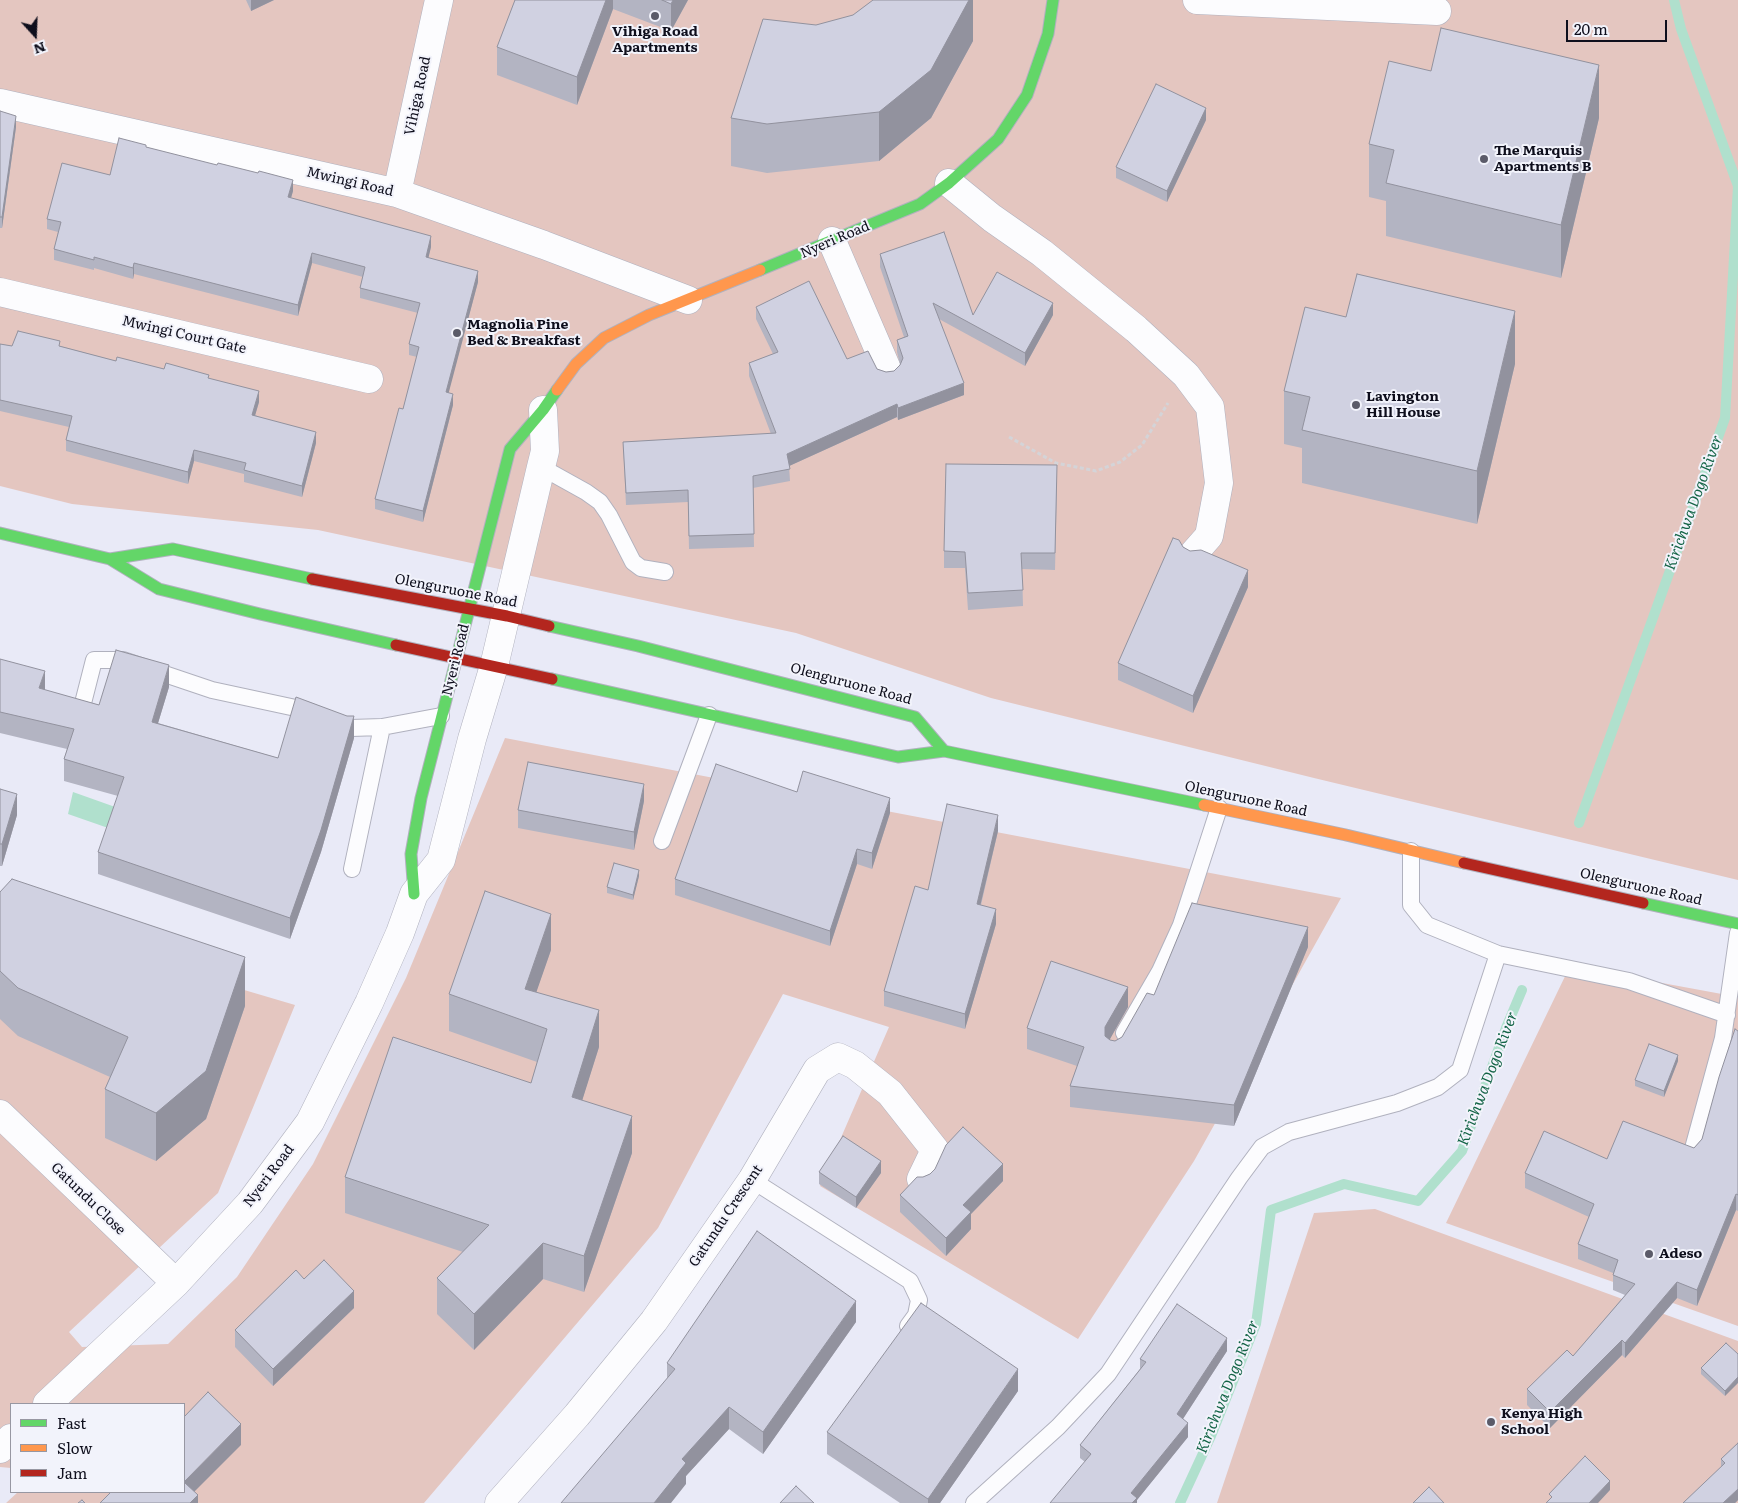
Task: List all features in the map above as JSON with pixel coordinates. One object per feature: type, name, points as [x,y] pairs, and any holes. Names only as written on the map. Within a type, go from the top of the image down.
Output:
[{"type":"street","name":"Vihiga Road","points":[[397,193],[439,0]]},
{"type":"street","name":"Nyeri Road","points":[[414,894],[410,854],[421,798],[510,449],[543,410],[576,364],[604,338],[649,315],[920,204],[949,183],[998,139],[1027,95],[1048,34],[1053,0]]},
{"type":"street","points":[[1197,0],[1437,11]]},
{"type":"street","name":"Mwingi Road","points":[[0,103],[397,193],[544,245],[688,300]]},
{"type":"street","points":[[949,183],[992,218],[1042,253],[1136,329],[1186,375],[1210,408],[1219,483],[1210,536],[1194,553]]},
{"type":"street","points":[[832,241],[887,369]]},
{"type":"street","name":"Mwingi Court Gate","points":[[0,292],[369,379]]},
{"type":"street","name":"Nyeri Road","points":[[49,1403],[176,1283],[250,1203],[310,1122],[369,1003],[400,933],[414,894],[441,860],[472,739],[507,616],[545,451],[543,410]]},
{"type":"street","name":"Olenguruone Road","points":[[0,533],[110,559],[173,550],[468,610],[507,616],[638,646],[915,717],[944,750],[1346,835],[1738,924]]},
{"type":"street","points":[[110,559],[159,589],[260,614],[898,757],[944,750]]},
{"type":"street","name":"Gatundu Crescent","points":[[499,1503],[577,1415],[654,1321],[752,1180],[817,1070],[838,1057],[855,1065],[890,1093],[935,1150],[922,1179]]},
{"type":"street","name":"Gatundu Close","points":[[0,1114],[176,1283]]},
{"type":"street","points":[[0,1449],[10,1439]]},
{"type":"lane","points":[[541,467],[600,502],[609,515],[633,562],[641,568],[664,572]]},
{"type":"lane","points":[[82,707],[94,660],[123,660],[212,690],[305,710],[351,728],[382,727],[442,716]]},
{"type":"lane","points":[[662,841],[709,715]]},
{"type":"lane","points":[[352,869],[382,727]]},
{"type":"lane","points":[[1119,1044],[1160,971],[1181,925],[1219,808]]},
{"type":"lane","points":[[1411,851],[1411,905],[1428,925],[1498,954],[1629,981],[1727,1016]]},
{"type":"lane","points":[[1692,1152],[1723,1038],[1738,933]]},
{"type":"lane","points":[[974,1503],[1058,1427],[1108,1374],[1239,1178],[1262,1147],[1289,1132],[1397,1103],[1438,1087],[1460,1070],[1498,954]]},
{"type":"lane","points":[[752,1180],[910,1281],[919,1300],[916,1315],[899,1339]]},
{"type":"path","points":[[1009,438],[1056,464],[1096,471],[1120,462],[1142,445],[1186,375]]},
{"type":"shaded area","points":[[0,0],[1738,0],[1738,880],[991,698],[796,633],[318,530],[72,504],[0,486]]},
{"type":"shaded area","points":[[505,738],[1341,898],[1194,1161],[1078,1339],[820,1186],[889,1027],[783,994],[658,1228],[424,1503],[6,1503],[17,1493],[185,1493],[185,1403],[10,1403],[10,1468],[0,1467],[0,922],[4,919],[295,1005],[218,1193],[69,1332],[82,1347],[168,1344],[237,1277],[313,1164],[406,978]]},
{"type":"shaded area","points":[[73,792],[118,808],[111,829],[68,814]]},
{"type":"shaded area","points":[[1570,966],[1738,997],[1738,1326],[1446,1223]]},
{"type":"shaded area","name":"Kenya High School","points":[[1375,1209],[1738,1341],[1738,1503],[1217,1503],[1314,1213]]},
{"type":"building","points":[[515,0],[606,0],[577,77],[497,47]]},
{"type":"building","points":[[662,0],[673,0],[671,4]]},
{"type":"building","points":[[873,0],[969,0],[931,70],[879,112],[767,124],[731,118],[763,19],[816,25],[853,15]]},
{"type":"building","name":"The Marquis Apartments B","points":[[1441,28],[1599,65],[1561,225],[1386,183],[1394,150],[1369,144],[1389,61],[1431,71]]},
{"type":"building","points":[[1156,84],[1206,108],[1167,191],[1116,167]]},
{"type":"building","points":[[0,111],[16,116],[2,217],[0,217]]},
{"type":"building","points":[[119,138],[146,145],[146,147],[217,165],[218,163],[258,173],[259,171],[293,180],[288,197],[431,236],[426,257],[478,271],[446,392],[453,394],[423,511],[375,499],[399,408],[403,409],[419,347],[409,344],[420,303],[360,288],[365,267],[312,253],[298,305],[134,263],[133,268],[94,257],[94,260],[54,249],[61,222],[47,219],[62,163],[110,175]]},
{"type":"building","points":[[944,232],[973,315],[997,272],[1053,303],[1025,353],[933,303],[964,383],[898,408],[897,404],[787,454],[790,469],[753,476],[754,534],[689,536],[688,490],[626,493],[623,442],[776,433],[749,363],[778,352],[756,307],[809,281],[847,359],[868,351],[877,369],[886,372],[894,371],[900,365],[903,358],[897,340],[908,336],[880,254]]},
{"type":"building","points":[[1357,274],[1515,311],[1477,471],[1302,430],[1310,397],[1284,391],[1305,307],[1346,317]]},
{"type":"building","points":[[18,331],[60,341],[59,346],[116,361],[117,357],[164,369],[166,363],[209,375],[208,378],[259,391],[252,415],[316,432],[302,486],[244,470],[246,463],[194,450],[188,472],[66,440],[72,416],[0,400],[0,344],[12,346]]},
{"type":"building","points":[[946,464],[1057,465],[1055,553],[1021,553],[1023,590],[968,593],[965,552],[944,551]]},
{"type":"building","points":[[1173,538],[1179,540],[1183,547],[1190,551],[1201,550],[1248,570],[1193,696],[1118,663]]},
{"type":"building","points":[[116,650],[169,665],[152,722],[278,758],[296,697],[347,716],[354,716],[321,830],[290,918],[98,852],[124,777],[64,759],[74,729],[0,712],[0,659],[45,671],[39,688],[99,705]]},
{"type":"building","points":[[528,762],[644,784],[634,832],[518,810]]},
{"type":"building","points":[[716,764],[797,792],[803,771],[890,798],[872,853],[857,849],[830,931],[675,879]]},
{"type":"building","points":[[0,789],[17,794],[2,844],[0,844]]},
{"type":"building","points":[[947,804],[998,815],[977,904],[996,909],[965,1014],[884,991],[915,886],[928,890]]},
{"type":"building","points":[[614,863],[639,870],[633,895],[607,887]]},
{"type":"building","points":[[12,879],[245,957],[206,1071],[156,1113],[105,1089],[128,1037],[18,988],[0,971],[0,892]]},
{"type":"building","points":[[485,891],[551,914],[525,989],[599,1010],[572,1097],[632,1116],[584,1256],[543,1243],[474,1314],[437,1278],[489,1225],[345,1177],[393,1037],[531,1083],[547,1029],[449,994]]},
{"type":"building","points":[[1192,903],[1308,927],[1234,1105],[1070,1086],[1084,1047],[1027,1028],[1051,961],[1128,987],[1105,1027],[1105,1036],[1115,1041],[1122,1037],[1147,993],[1154,995]]},
{"type":"building","points":[[1735,1029],[1738,1031],[1738,1195],[1736,1194],[1697,1290],[1677,1282],[1625,1343],[1622,1340],[1550,1412],[1527,1389],[1567,1350],[1573,1356],[1635,1284],[1613,1275],[1618,1260],[1578,1244],[1594,1204],[1525,1173],[1544,1131],[1607,1159],[1623,1121],[1694,1148],[1702,1139],[1719,1077]]},
{"type":"building","points":[[1649,1044],[1678,1055],[1664,1091],[1635,1080]]},
{"type":"building","points":[[963,1127],[1003,1164],[963,1205],[971,1212],[946,1238],[900,1195],[917,1177],[930,1174],[935,1169],[946,1145]]},
{"type":"building","points":[[843,1136],[881,1161],[856,1197],[819,1172]]},
{"type":"building","points":[[757,1231],[856,1301],[763,1432],[729,1407],[682,1459],[686,1463],[654,1503],[561,1503],[675,1369],[667,1363]]},
{"type":"building","points":[[324,1260],[354,1291],[273,1369],[235,1330],[296,1270],[304,1279]]},
{"type":"building","points":[[921,1303],[1018,1369],[928,1499],[827,1432]]},
{"type":"building","points":[[1177,1304],[1227,1338],[1177,1414],[1188,1423],[1131,1493],[1137,1498],[1132,1503],[1050,1503],[1091,1454],[1080,1445],[1146,1362],[1140,1359]]},
{"type":"building","points":[[1726,1343],[1738,1354],[1738,1377],[1725,1391],[1701,1368]]},
{"type":"building","points":[[208,1392],[241,1424],[185,1481],[185,1416]]},
{"type":"building","points":[[1738,1443],[1738,1489],[1723,1503],[1683,1503],[1725,1463],[1721,1459]]},
{"type":"building","points":[[1585,1456],[1610,1481],[1589,1503],[1546,1503],[1552,1497],[1549,1494]]},
{"type":"building","points":[[185,1483],[198,1495],[190,1503],[100,1503],[110,1493],[185,1493]]},
{"type":"building","points":[[796,1486],[814,1503],[780,1503]]},
{"type":"building","points":[[1429,1487],[1444,1503],[1413,1503]]},
{"type":"waterway","name":"Kirichwa Dogo River","points":[[1579,823],[1725,418],[1738,186],[1681,29],[1674,0]]},
{"type":"waterway","name":"Kirichwa Dogo River","points":[[1180,1503],[1211,1436],[1256,1324],[1271,1210],[1344,1184],[1418,1201],[1462,1151],[1506,1028],[1522,990]]},
{"type":"traffic: fast","points":[[760,270],[920,204],[949,183],[998,139],[1027,95],[1048,34],[1053,0]]},
{"type":"traffic: fast","points":[[414,894],[411,854],[421,798],[510,449],[543,410],[557,390]]},
{"type":"traffic: fast","points":[[0,533],[110,559],[173,549],[312,579]]},
{"type":"traffic: fast","points":[[110,559],[159,589],[396,645]]},
{"type":"traffic: fast","points":[[549,626],[638,646],[915,717],[944,751],[1204,805]]},
{"type":"traffic: fast","points":[[552,679],[898,757],[944,751]]},
{"type":"traffic: fast","points":[[1643,903],[1738,924]]},
{"type":"traffic: slow","points":[[557,390],[576,364],[604,338],[649,315],[760,270]]},
{"type":"traffic: slow","points":[[1204,805],[1346,835],[1464,863]]},
{"type":"traffic: jam","points":[[312,579],[507,616],[549,626]]},
{"type":"traffic: jam","points":[[396,645],[552,679]]},
{"type":"traffic: jam","points":[[1464,863],[1643,903]]},
{"type":"place","name":"Vihiga Road Apartments","points":[[655,16]]},
{"type":"place","name":"The Marquis Apartments B","points":[[1484,159]]},
{"type":"place","name":"Magnolia Pine Bed & Breakfast","points":[[457,333]]},
{"type":"place","name":"Lavington Hill House","points":[[1356,405]]},
{"type":"place","name":"Adeso","points":[[1649,1254]]},
{"type":"place","name":"Kenya High School","points":[[1491,1422]]}]
